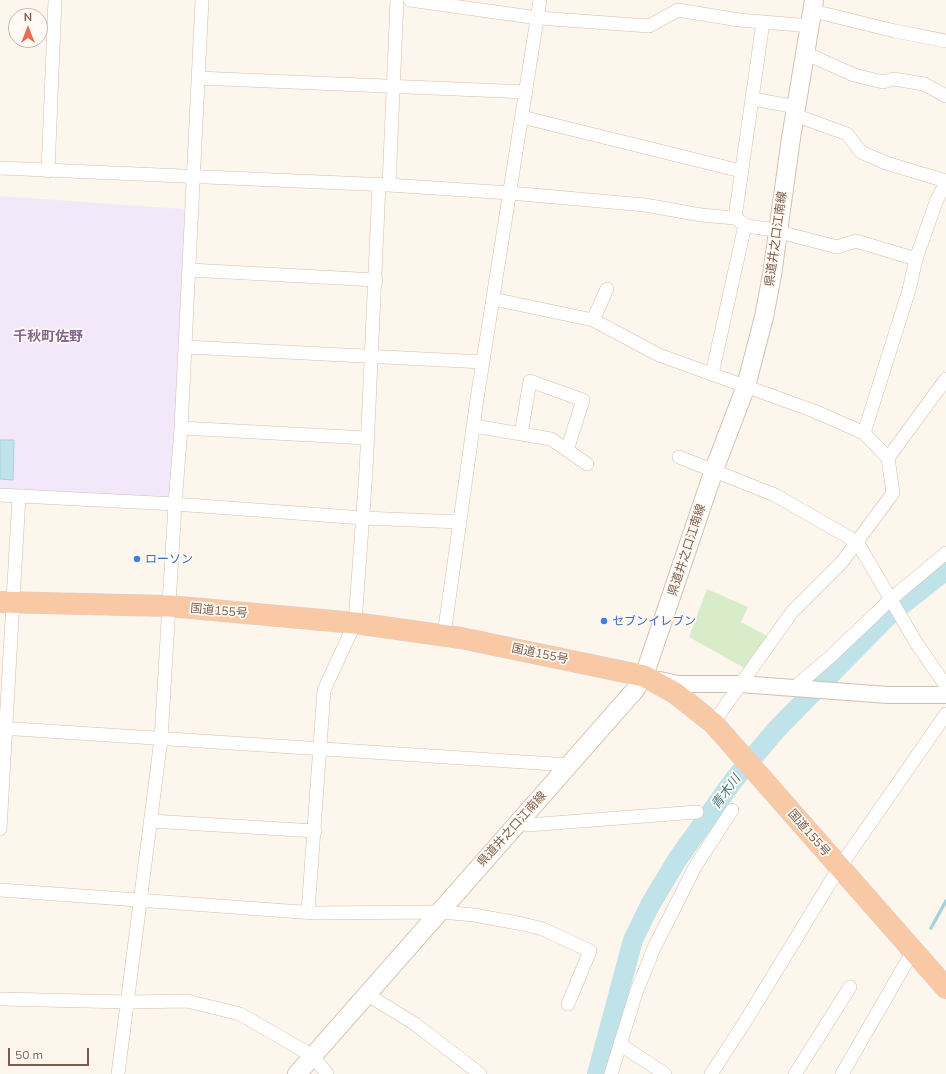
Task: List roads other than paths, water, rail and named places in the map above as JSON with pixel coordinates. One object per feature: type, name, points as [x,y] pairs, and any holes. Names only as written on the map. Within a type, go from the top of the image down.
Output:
[{"type":"highway","name":"国道155号","points":[[6,602],[169,606],[355,623],[444,635],[644,676],[675,693],[713,723],[946,988]]},
{"type":"main road","name":"県道井之口江南線","points":[[297,1074],[570,765],[635,690],[644,676],[714,470],[746,386],[764,317],[772,275],[796,111],[813,12]]},
{"type":"street","points":[[48,171],[55,0]]},
{"type":"street","points":[[118,1074],[161,739],[186,347],[202,0]]},
{"type":"street","points":[[308,912],[324,690],[355,623],[376,280],[393,86],[397,0]]},
{"type":"street","points":[[410,0],[538,18],[649,26],[678,10],[763,22],[813,12],[946,41]]},
{"type":"street","points":[[444,635],[483,362],[540,0]]},
{"type":"street","points":[[712,374],[740,221],[741,171],[763,22]]},
{"type":"street","points":[[806,54],[854,74],[883,82],[894,79],[924,84],[946,96]]},
{"type":"street","points":[[198,78],[526,92]]},
{"type":"street","points":[[752,99],[796,111],[847,134],[861,152],[886,163],[946,182],[941,205],[916,259],[909,290],[864,433]]},
{"type":"street","points":[[522,117],[741,171]]},
{"type":"street","points":[[0,168],[384,185],[510,193],[645,205],[740,221],[778,233],[837,247],[856,241],[916,259]]},
{"type":"street","points":[[190,270],[376,280]]},
{"type":"street","points":[[593,320],[607,289]]},
{"type":"street","points":[[493,300],[593,320],[659,354],[814,411],[864,433],[888,458],[893,493],[842,562],[792,612],[713,723]]},
{"type":"street","points":[[186,347],[483,362]]},
{"type":"street","points":[[888,458],[946,379]]},
{"type":"street","points":[[521,434],[530,381],[583,400],[567,450]]},
{"type":"street","points":[[474,426],[551,439],[587,464]]},
{"type":"street","points":[[181,428],[367,438]]},
{"type":"street","points":[[679,457],[775,495],[857,542],[917,644],[946,686]]},
{"type":"street","points":[[0,495],[175,504],[362,518],[460,522]]},
{"type":"street","points":[[0,829],[6,602],[19,496]]},
{"type":"street","points":[[797,688],[891,599],[946,553]]},
{"type":"street","points":[[644,676],[678,684],[740,684],[888,695],[946,695]]},
{"type":"street","points":[[710,1074],[743,1026],[839,868],[946,714]]},
{"type":"street","points":[[3,728],[570,765]]},
{"type":"street","points":[[611,1074],[622,1045],[636,993],[654,948],[695,867],[732,810]]},
{"type":"street","points":[[520,822],[528,825],[697,812]]},
{"type":"street","points":[[151,820],[315,831]]},
{"type":"street","points":[[0,890],[308,912],[441,912],[474,915],[543,929],[590,951],[568,1004]]},
{"type":"street","points":[[842,1074],[913,951],[946,972]]},
{"type":"street","points":[[795,1074],[850,987]]},
{"type":"street","points":[[368,995],[415,1024],[480,1074]]},
{"type":"street","points":[[0,999],[127,1002],[186,1001],[240,1014],[313,1056],[327,1074]]},
{"type":"street","points":[[622,1045],[665,1074]]},
{"type":"water","points":[[0,440],[14,440],[13,480],[0,479]]},
{"type":"waterway","name":"青木川","points":[[597,1074],[633,940],[650,905],[677,860],[733,781],[776,730],[889,615],[946,570]]},
{"type":"waterway","points":[[931,928],[946,901]]},
{"type":"place","name":"ローソン","points":[[137,559]]},
{"type":"place","name":"セブンイレブン","points":[[604,621]]},
{"type":"district","name":"千秋町佐野","points":[[48,337]]}]
